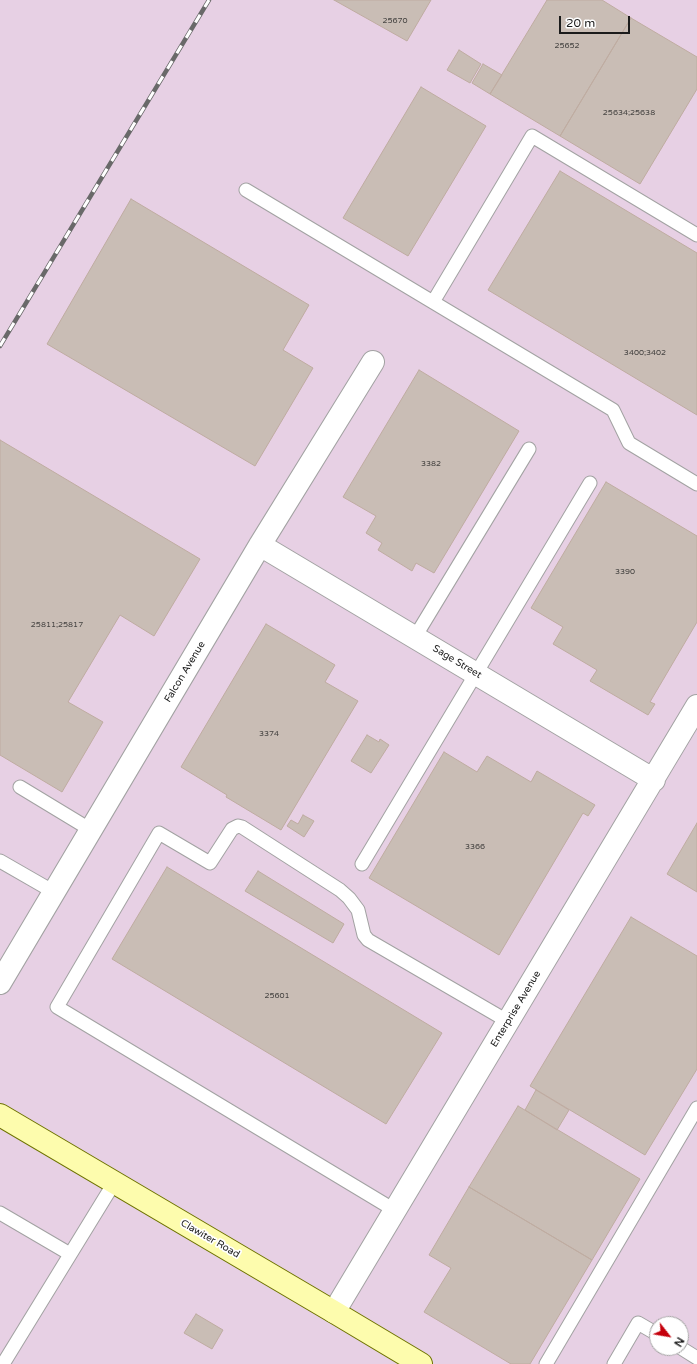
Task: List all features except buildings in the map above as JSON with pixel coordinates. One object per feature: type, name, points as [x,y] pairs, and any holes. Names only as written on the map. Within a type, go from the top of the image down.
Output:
[{"type":"street","name":"Falcon Avenue","points":[[0,983],[260,545],[373,362]]},
{"type":"street","name":"Sage Street","points":[[260,545],[654,780]]},
{"type":"street","name":"Enterprise Avenue","points":[[334,1312],[396,1211],[697,706]]},
{"type":"street","name":"Clawiter Road","points":[[0,1115],[421,1364]]},
{"type":"lane","points":[[433,302],[532,136],[697,235]]},
{"type":"lane","points":[[246,190],[613,410],[629,442],[697,484]]},
{"type":"lane","points":[[415,637],[529,449]]},
{"type":"lane","points":[[362,864],[590,483]]},
{"type":"lane","points":[[20,787],[91,830]]},
{"type":"lane","points":[[396,1211],[57,1007],[159,833],[210,863],[232,829],[238,826],[242,827],[340,890],[349,898],[358,910],[364,935],[368,940],[509,1022]]},
{"type":"lane","points":[[0,861],[54,892]]},
{"type":"lane","points":[[546,1364],[697,1108]]},
{"type":"lane","points":[[3,1364],[114,1183]]},
{"type":"lane","points":[[0,1213],[70,1254]]},
{"type":"lane","points":[[614,1364],[638,1322],[649,1329]]},
{"type":"shaded area","points":[[0,0],[697,0],[697,1364],[0,1364]]},
{"type":"railway","points":[[0,346],[209,0]]}]
